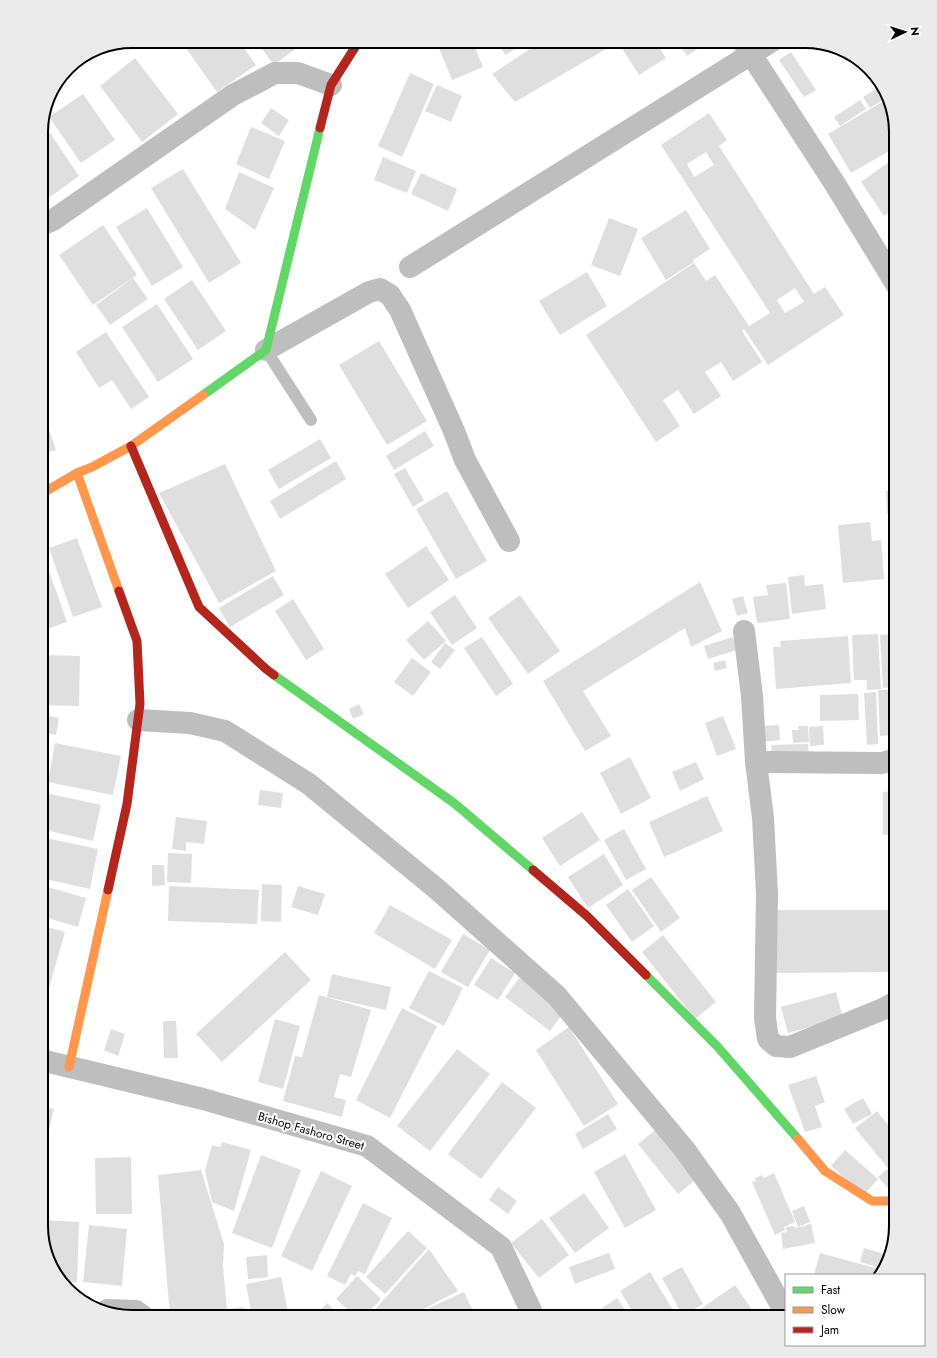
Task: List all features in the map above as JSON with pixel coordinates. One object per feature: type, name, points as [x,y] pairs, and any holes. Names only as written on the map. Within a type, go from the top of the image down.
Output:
[{"type":"street","points":[[266,350],[331,85],[355,48]]},
{"type":"street","points":[[410,267],[746,48],[835,184],[889,273]]},
{"type":"street","points":[[48,222],[233,95],[275,74],[298,73],[331,85]]},
{"type":"street","points":[[48,490],[77,473],[92,467],[131,446],[266,350],[369,292],[380,289],[390,295],[400,310],[454,431],[465,460],[509,541]]},
{"type":"street","points":[[131,446],[199,607],[266,669],[454,802],[587,916],[717,1046],[825,1171],[872,1201],[889,1201]]},
{"type":"street","points":[[69,1067],[127,804],[140,704],[137,641],[77,473]]},
{"type":"street","points":[[744,631],[752,696],[756,762],[763,818],[768,894],[765,1018],[768,1039],[776,1046],[790,1047],[889,1006]]},
{"type":"street","points":[[138,720],[190,724],[225,731],[309,784],[438,890],[557,996],[685,1150],[730,1213],[784,1310]]},
{"type":"street","points":[[756,762],[882,763],[889,761]]},
{"type":"street","name":"Bishop Fashoro Street","points":[[48,1062],[203,1099],[367,1146],[501,1247],[531,1310]]},
{"type":"lane","points":[[266,350],[311,420]]},
{"type":"building","points":[[186,48],[244,48],[256,65],[217,92]]},
{"type":"building","points":[[261,48],[297,48],[274,65]]},
{"type":"building","points":[[439,48],[475,48],[483,67],[452,80]]},
{"type":"building","points":[[501,48],[516,48],[505,55]]},
{"type":"building","points":[[531,48],[608,48],[515,102],[492,74]]},
{"type":"building","points":[[622,48],[660,48],[666,58],[639,75]]},
{"type":"building","points":[[682,48],[699,48],[687,56]]},
{"type":"building","points":[[791,52],[816,90],[804,97],[779,60]]},
{"type":"building","points":[[135,58],[178,114],[142,142],[100,86]]},
{"type":"building","points":[[410,73],[434,84],[402,157],[378,146]]},
{"type":"building","points":[[870,79],[883,100],[870,108],[863,97],[876,89]]},
{"type":"building","points":[[437,85],[462,96],[451,122],[425,111]]},
{"type":"building","points":[[83,94],[115,140],[81,163],[50,116]]},
{"type":"building","points":[[860,100],[866,109],[840,126],[834,117]]},
{"type":"building","points":[[883,101],[888,121],[889,151],[851,173],[828,134]]},
{"type":"building","points":[[271,108],[289,120],[279,136],[261,123]]},
{"type":"building","points":[[709,113],[727,140],[719,146],[814,294],[825,287],[844,315],[768,365],[744,329],[742,331],[762,362],[733,381],[721,362],[705,372],[721,396],[694,414],[678,390],[663,400],[680,426],[656,442],[586,335],[694,263],[706,281],[715,275],[749,326],[770,313],[661,145]],"holes":[[[706,152],[714,165],[694,177],[687,164]],[[795,288],[804,302],[785,313],[777,300]]]},
{"type":"building","points":[[251,127],[285,141],[269,179],[236,164]]},
{"type":"building","points":[[50,133],[79,176],[50,197],[48,194],[48,135]]},
{"type":"building","points":[[383,157],[416,171],[407,193],[374,180]]},
{"type":"building","points":[[889,162],[889,213],[884,216],[861,182]]},
{"type":"building","points":[[183,169],[241,263],[209,283],[151,188]]},
{"type":"building","points":[[239,172],[274,188],[255,230],[225,209]]},
{"type":"building","points":[[421,173],[457,189],[448,211],[411,194]]},
{"type":"building","points":[[147,208],[183,267],[152,286],[116,227]]},
{"type":"building","points":[[686,210],[710,249],[693,260],[694,262],[666,280],[641,238]]},
{"type":"building","points":[[609,218],[638,229],[620,276],[591,265]]},
{"type":"building","points":[[103,225],[137,275],[93,305],[59,255]]},
{"type":"building","points":[[587,272],[607,306],[560,335],[539,301]]},
{"type":"building","points":[[133,278],[148,299],[110,325],[96,305]]},
{"type":"building","points":[[192,280],[226,331],[198,350],[164,299]]},
{"type":"building","points":[[157,304],[193,359],[158,382],[122,327]]},
{"type":"building","points":[[106,332],[149,397],[131,409],[112,380],[99,388],[76,352]]},
{"type":"building","points":[[379,341],[427,421],[387,445],[339,365]]},
{"type":"building","points":[[48,426],[56,450],[48,452]]},
{"type":"building","points":[[425,431],[434,446],[394,470],[386,456]]},
{"type":"building","points":[[320,439],[331,458],[279,489],[268,470]]},
{"type":"building","points":[[336,461],[346,479],[280,519],[270,501]]},
{"type":"building","points":[[225,464],[276,571],[219,603],[159,493]]},
{"type":"building","points":[[405,468],[424,500],[413,507],[394,474]]},
{"type":"building","points":[[447,491],[487,561],[456,579],[416,509]]},
{"type":"building","points":[[886,491],[889,491],[889,514],[887,514]]},
{"type":"building","points":[[870,522],[872,541],[881,540],[884,579],[843,583],[838,525]]},
{"type":"building","points":[[77,538],[102,607],[73,617],[49,548]]},
{"type":"building","points":[[426,546],[449,580],[408,608],[385,574]]},
{"type":"building","points":[[48,568],[67,622],[48,629]]},
{"type":"building","points":[[804,575],[805,586],[823,584],[826,609],[792,614],[788,577]]},
{"type":"building","points":[[273,576],[284,595],[230,627],[219,608]]},
{"type":"building","points":[[700,582],[722,631],[691,647],[685,628],[583,691],[611,736],[585,751],[543,681]]},
{"type":"building","points":[[786,583],[790,619],[757,623],[753,597],[768,595],[766,585]]},
{"type":"building","points":[[455,595],[477,628],[452,645],[430,612]]},
{"type":"building","points":[[520,595],[560,651],[528,674],[488,618]]},
{"type":"building","points":[[743,596],[748,613],[737,616],[732,599]]},
{"type":"building","points":[[293,599],[324,649],[306,660],[275,611]]},
{"type":"building","points":[[428,621],[446,641],[424,660],[406,640]]},
{"type":"building","points":[[878,634],[881,689],[867,690],[867,680],[854,680],[852,635]]},
{"type":"building","points":[[889,634],[889,688],[883,688],[880,635]]},
{"type":"building","points":[[848,636],[851,683],[776,689],[773,647],[781,647],[780,641]]},
{"type":"building","points":[[482,637],[513,684],[496,696],[464,648]]},
{"type":"building","points":[[733,637],[737,650],[708,659],[704,646]]},
{"type":"building","points":[[445,643],[455,650],[440,669],[431,662]]},
{"type":"building","points":[[48,655],[80,656],[79,706],[48,705]]},
{"type":"building","points":[[412,658],[431,672],[413,696],[394,682]]},
{"type":"building","points":[[725,660],[727,668],[715,671],[713,663]]},
{"type":"building","points":[[889,689],[889,735],[880,736],[878,690]]},
{"type":"building","points":[[876,692],[878,744],[867,745],[864,693]]},
{"type":"building","points":[[858,694],[859,720],[820,721],[820,695]]},
{"type":"building","points":[[359,704],[364,714],[353,719],[349,709]]},
{"type":"building","points":[[48,716],[59,718],[56,735],[48,733]]},
{"type":"building","points":[[723,716],[736,749],[717,756],[705,723]]},
{"type":"building","points":[[779,725],[780,740],[762,742],[761,726]]},
{"type":"building","points":[[798,726],[808,726],[809,742],[793,743],[792,730],[799,730]]},
{"type":"building","points":[[823,726],[824,745],[810,746],[809,727]]},
{"type":"building","points":[[55,743],[121,756],[113,795],[48,782]]},
{"type":"building","points":[[808,744],[809,757],[772,758],[771,745]]},
{"type":"building","points":[[630,757],[651,798],[621,814],[600,773]]},
{"type":"building","points":[[696,762],[704,779],[680,791],[672,772]]},
{"type":"building","points":[[260,790],[283,793],[281,808],[258,805]]},
{"type":"building","points":[[883,792],[889,792],[889,835],[883,835]]},
{"type":"building","points":[[48,794],[101,805],[93,841],[48,831]]},
{"type":"building","points":[[707,796],[723,831],[664,857],[649,822]]},
{"type":"building","points":[[582,812],[600,840],[560,866],[542,838]]},
{"type":"building","points":[[176,817],[207,821],[204,844],[186,842],[186,851],[172,849]]},
{"type":"building","points":[[624,829],[646,869],[626,880],[604,840]]},
{"type":"building","points":[[48,838],[98,849],[90,889],[48,880]]},
{"type":"building","points":[[168,853],[192,854],[191,883],[167,882]]},
{"type":"building","points":[[604,854],[623,885],[588,908],[568,877]]},
{"type":"building","points":[[152,865],[164,865],[165,885],[152,886]]},
{"type":"building","points":[[651,877],[680,918],[661,932],[632,890]]},
{"type":"building","points":[[262,884],[282,885],[281,922],[261,921]]},
{"type":"building","points":[[169,886],[259,890],[257,924],[168,921]]},
{"type":"building","points":[[298,886],[325,894],[318,915],[291,907]]},
{"type":"building","points":[[48,887],[86,898],[78,927],[48,918]]},
{"type":"building","points":[[628,889],[654,926],[632,942],[606,905]]},
{"type":"building","points":[[390,905],[452,940],[435,969],[374,933]]},
{"type":"building","points":[[771,910],[889,910],[889,972],[771,973]]},
{"type":"building","points":[[48,927],[65,932],[48,992]]},
{"type":"building","points":[[463,934],[490,950],[468,987],[441,972]]},
{"type":"building","points":[[663,935],[716,1002],[695,1019],[642,952]]},
{"type":"building","points":[[285,952],[311,980],[222,1062],[196,1034]]},
{"type":"building","points":[[491,958],[515,973],[498,1000],[474,985]]},
{"type":"building","points":[[429,971],[463,988],[444,1026],[409,1008]]},
{"type":"building","points":[[332,974],[391,987],[386,1010],[327,997]]},
{"type":"building","points":[[521,976],[566,1009],[550,1031],[505,997]]},
{"type":"building","points":[[836,992],[843,1018],[788,1033],[781,1007]]},
{"type":"building","points":[[319,995],[371,1010],[351,1077],[340,1074],[334,1097],[346,1100],[342,1117],[283,1101],[295,1056],[302,1057]]},
{"type":"building","points":[[402,1008],[437,1026],[390,1118],[356,1100]]},
{"type":"building","points":[[275,1019],[300,1026],[283,1089],[258,1082]]},
{"type":"building","points":[[163,1021],[176,1021],[178,1058],[164,1058]]},
{"type":"building","points":[[569,1027],[618,1104],[584,1126],[536,1050]]},
{"type":"building","points":[[111,1029],[125,1034],[118,1056],[104,1050]]},
{"type":"building","points":[[457,1049],[490,1074],[430,1151],[397,1126]]},
{"type":"building","points":[[816,1076],[825,1102],[815,1106],[822,1127],[805,1132],[788,1085]]},
{"type":"building","points":[[502,1082],[536,1108],[481,1179],[448,1154]]},
{"type":"building","points":[[863,1098],[872,1114],[853,1124],[844,1109]]},
{"type":"building","points":[[48,1108],[54,1109],[48,1135]]},
{"type":"building","points":[[877,1111],[889,1126],[889,1169],[855,1128]]},
{"type":"building","points":[[608,1114],[617,1129],[583,1149],[575,1134]]},
{"type":"building","points":[[659,1127],[699,1177],[678,1194],[638,1144]]},
{"type":"building","points":[[222,1142],[251,1150],[234,1211],[212,1202],[205,1170],[212,1145],[220,1147]]},
{"type":"building","points":[[845,1150],[878,1179],[864,1195],[831,1166]]},
{"type":"building","points":[[625,1154],[656,1210],[625,1228],[594,1172]]},
{"type":"building","points":[[261,1155],[301,1170],[272,1248],[232,1233]]},
{"type":"building","points":[[131,1157],[132,1214],[96,1214],[95,1158]]},
{"type":"building","points":[[887,1169],[889,1171],[889,1189],[878,1177]]},
{"type":"building","points":[[201,1170],[224,1244],[223,1267],[227,1309],[244,1307],[244,1310],[169,1310],[158,1175]]},
{"type":"building","points":[[321,1171],[352,1186],[312,1271],[281,1256]]},
{"type":"building","points":[[774,1173],[795,1222],[784,1227],[785,1230],[775,1235],[752,1182],[756,1181],[755,1178],[762,1175],[764,1178]]},
{"type":"building","points":[[498,1187],[517,1201],[508,1214],[489,1200]]},
{"type":"building","points":[[584,1193],[609,1228],[575,1253],[549,1218]]},
{"type":"building","points":[[363,1203],[392,1218],[365,1274],[358,1271],[355,1276],[351,1274],[345,1285],[327,1276]]},
{"type":"building","points":[[804,1206],[810,1222],[798,1227],[792,1211]]},
{"type":"building","points":[[542,1219],[569,1255],[539,1278],[511,1243]]},
{"type":"building","points":[[48,1220],[79,1222],[77,1282],[69,1281],[62,1273],[54,1258],[49,1237]]},
{"type":"building","points":[[811,1224],[815,1243],[783,1249],[781,1233],[787,1232],[786,1227],[794,1226],[795,1228]]},
{"type":"building","points":[[89,1225],[127,1229],[122,1286],[83,1282]]},
{"type":"building","points":[[408,1231],[427,1248],[385,1294],[366,1277]]},
{"type":"building","points":[[864,1248],[884,1254],[878,1267],[860,1262]]},
{"type":"building","points":[[429,1249],[458,1291],[421,1310],[374,1310]]},
{"type":"building","points":[[609,1253],[615,1269],[575,1284],[569,1267]]},
{"type":"building","points":[[820,1253],[878,1269],[874,1274],[814,1274]]},
{"type":"building","points":[[267,1255],[268,1277],[248,1279],[246,1257]]},
{"type":"building","points":[[682,1267],[703,1304],[693,1310],[680,1310],[662,1278]]},
{"type":"building","points":[[650,1272],[673,1310],[632,1310],[620,1291]]},
{"type":"building","points":[[357,1276],[381,1299],[371,1310],[348,1310],[336,1299]]},
{"type":"building","points":[[281,1277],[288,1310],[251,1310],[246,1284]]},
{"type":"building","points":[[735,1285],[752,1310],[699,1310]]},
{"type":"building","points":[[464,1292],[473,1310],[424,1310]]},
{"type":"building","points":[[617,1298],[625,1310],[599,1310]]},
{"type":"building","points":[[327,1303],[334,1310],[320,1310]]},
{"type":"traffic: fast","points":[[203,395],[266,350],[320,128]]},
{"type":"traffic: fast","points":[[274,675],[454,803],[533,870]]},
{"type":"traffic: fast","points":[[646,975],[717,1046],[798,1139]]},
{"type":"traffic: slow","points":[[48,490],[77,473],[92,467],[131,446],[203,395]]},
{"type":"traffic: slow","points":[[77,473],[119,591]]},
{"type":"traffic: slow","points":[[69,1067],[108,890]]},
{"type":"traffic: slow","points":[[798,1139],[825,1171],[872,1201],[889,1201]]},
{"type":"traffic: jam","points":[[320,128],[331,85],[355,48]]},
{"type":"traffic: jam","points":[[131,446],[199,607],[274,675]]},
{"type":"traffic: jam","points":[[108,890],[127,804],[140,704],[137,641],[119,591]]},
{"type":"traffic: jam","points":[[533,870],[587,916],[646,975]]}]
